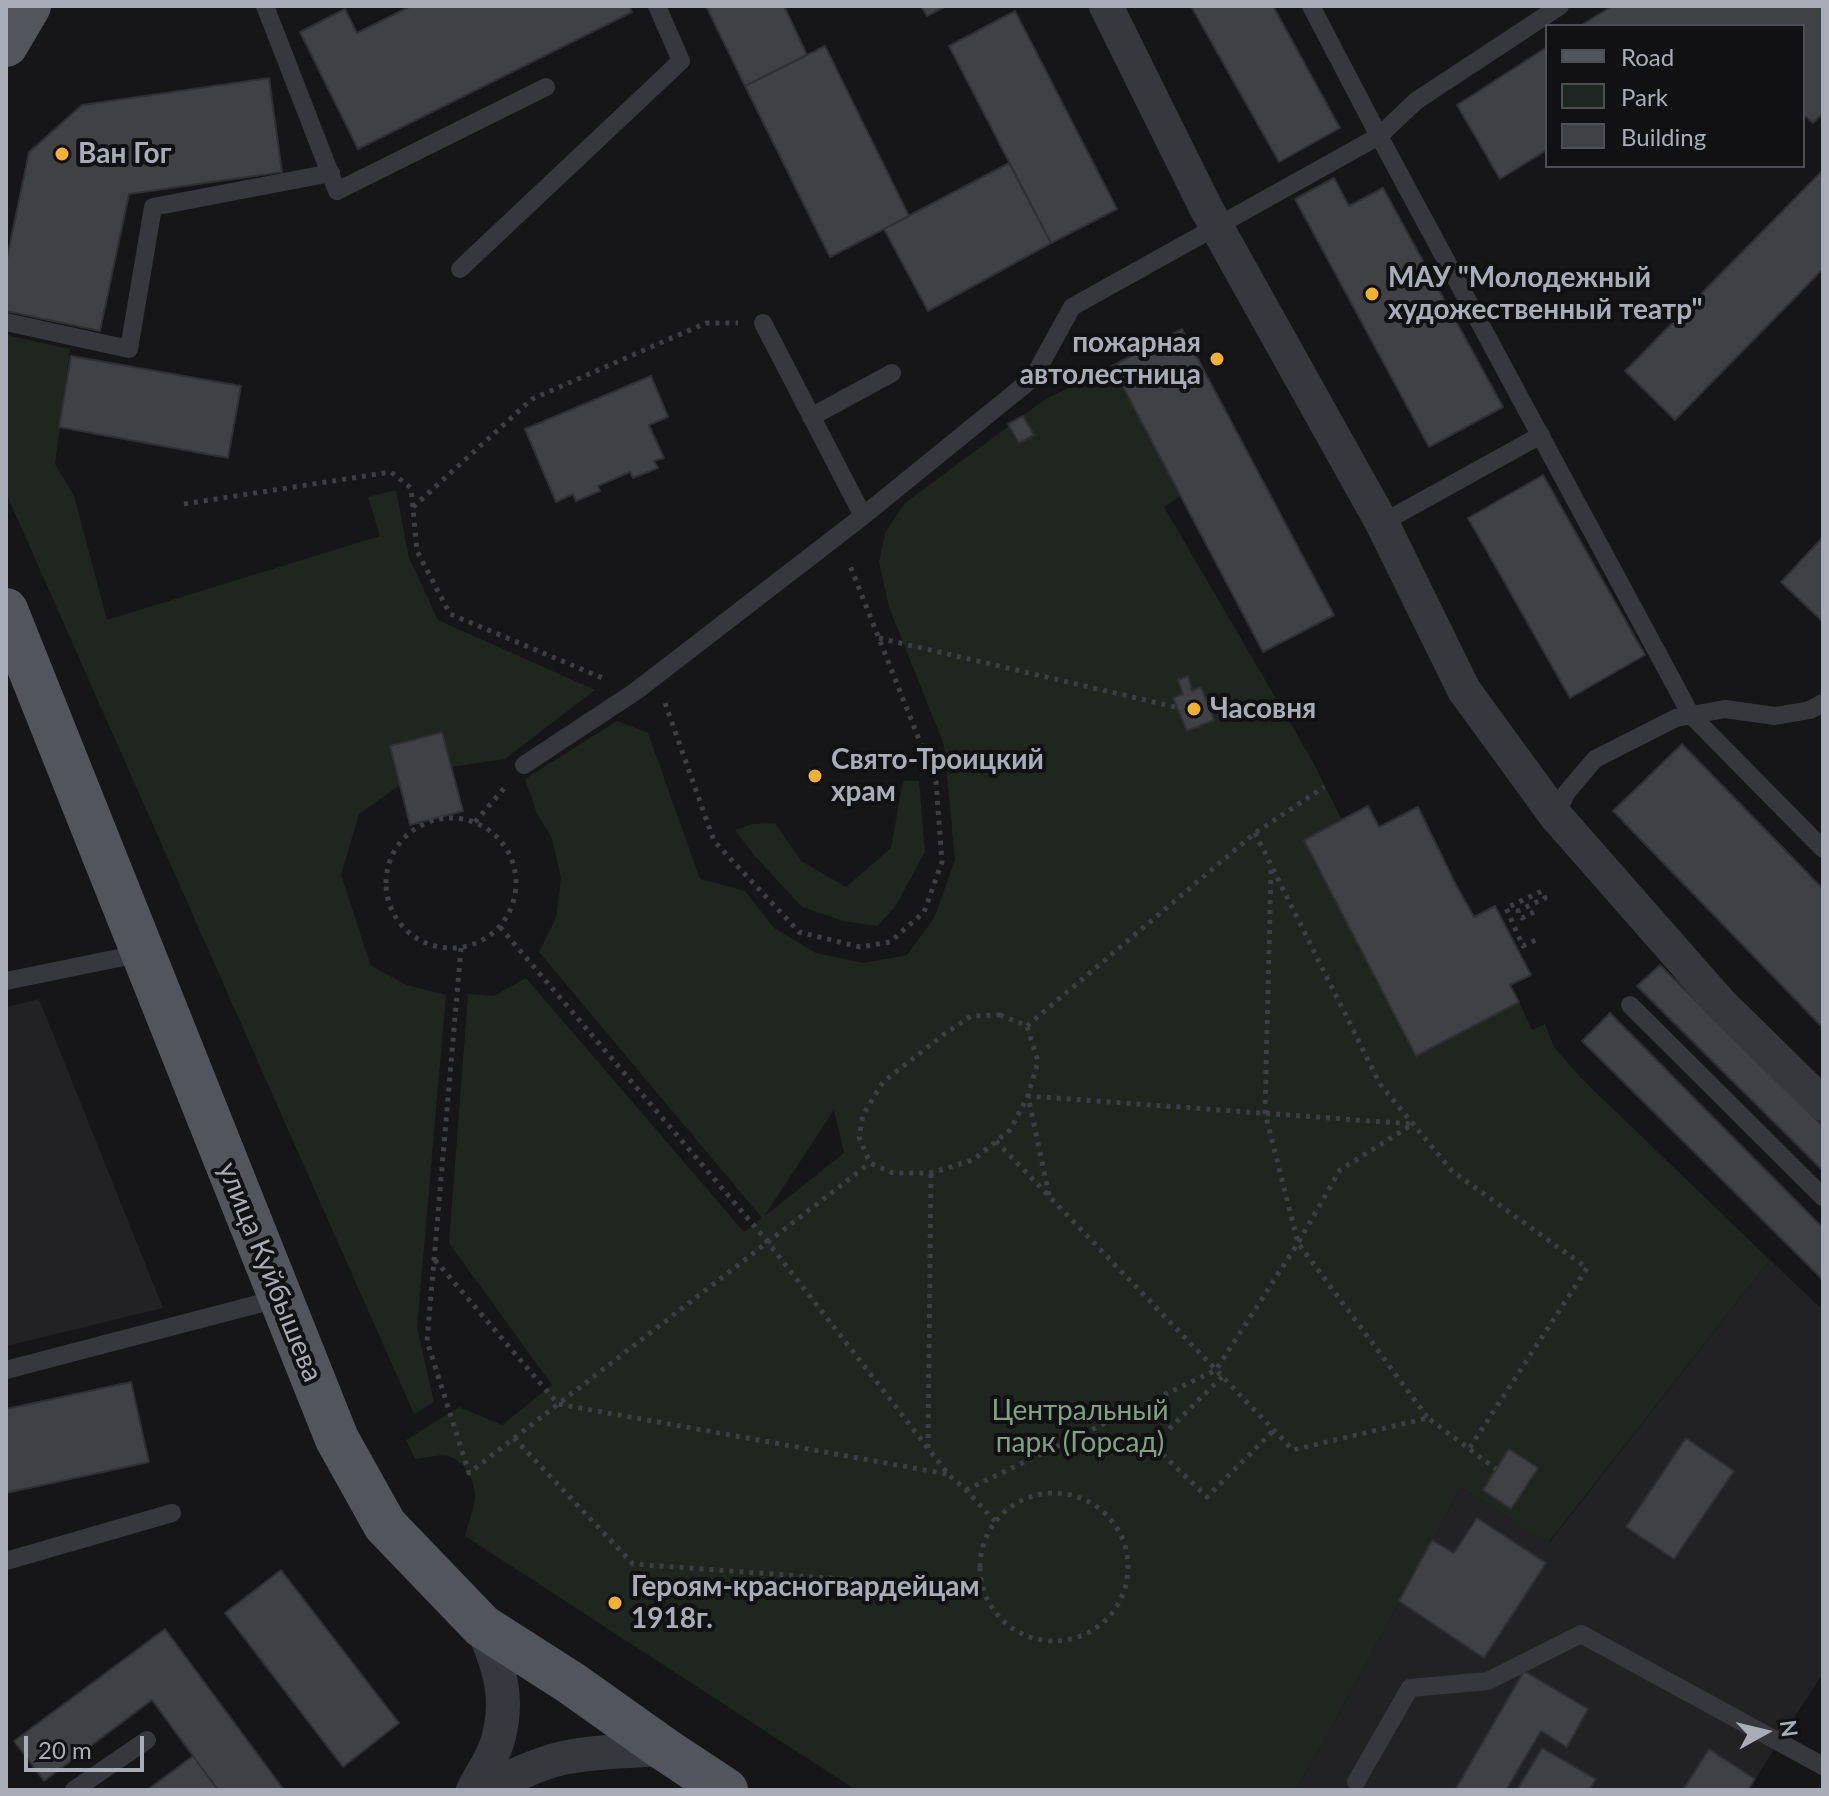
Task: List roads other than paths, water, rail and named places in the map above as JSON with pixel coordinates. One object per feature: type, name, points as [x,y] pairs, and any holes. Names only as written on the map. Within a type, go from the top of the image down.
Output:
[{"type":"main road","points":[[6,45],[29,6]]},
{"type":"main road","name":"улица Куйбышева","points":[[6,610],[337,1439],[385,1525],[482,1626],[726,1790]]},
{"type":"street","points":[[1106,6],[1211,216],[1382,523],[1464,690],[1555,815],[1721,1004],[1823,1104]]},
{"type":"street","points":[[473,1790],[496,1748],[504,1708],[498,1664],[482,1626]]},
{"type":"street","points":[[487,1790],[518,1774],[562,1758],[612,1751],[664,1749]]},
{"type":"lane","points":[[265,6],[337,191],[546,87]]},
{"type":"lane","points":[[460,269],[681,61],[657,6]]},
{"type":"lane","points":[[1311,6],[1691,715],[1823,849]]},
{"type":"lane","points":[[524,765],[636,691],[863,516],[1033,378],[1072,307],[1211,216],[1379,136],[1416,101],[1560,6]]},
{"type":"lane","points":[[6,322],[129,349],[153,207],[331,173]]},
{"type":"lane","points":[[763,323],[863,516]]},
{"type":"lane","points":[[811,417],[892,373]]},
{"type":"lane","points":[[1382,523],[1541,435]]},
{"type":"lane","points":[[1555,815],[1567,792],[1595,759],[1676,718],[1725,709],[1775,716],[1810,710],[1823,703]]},
{"type":"lane","points":[[6,981],[143,953]]},
{"type":"lane","points":[[1630,1005],[1823,1197]]},
{"type":"lane","points":[[6,1370],[281,1298]]},
{"type":"lane","points":[[6,1561],[172,1513]]},
{"type":"lane","points":[[1356,1782],[1410,1688],[1488,1681],[1581,1634],[1823,1766]]},
{"type":"lane","points":[[74,1790],[147,1740]]},
{"type":"place","name":"Ван Гог","points":[[62,154]]},
{"type":"place","name":"МАУ \"Молодежный художественный театр\"","points":[[1372,294]]},
{"type":"place","name":"пожарная автолестница","points":[[1217,359]]},
{"type":"place","name":"Часовня","points":[[1194,709]]},
{"type":"place","name":"Свято-Троицкий храм","points":[[815,776]]},
{"type":"place","name":"Героям-красногвардейцам 1918г.","points":[[615,1603]]},
{"type":"park label","name":"Центральный парк (Горсад)","points":[[1080,1427]]}]
